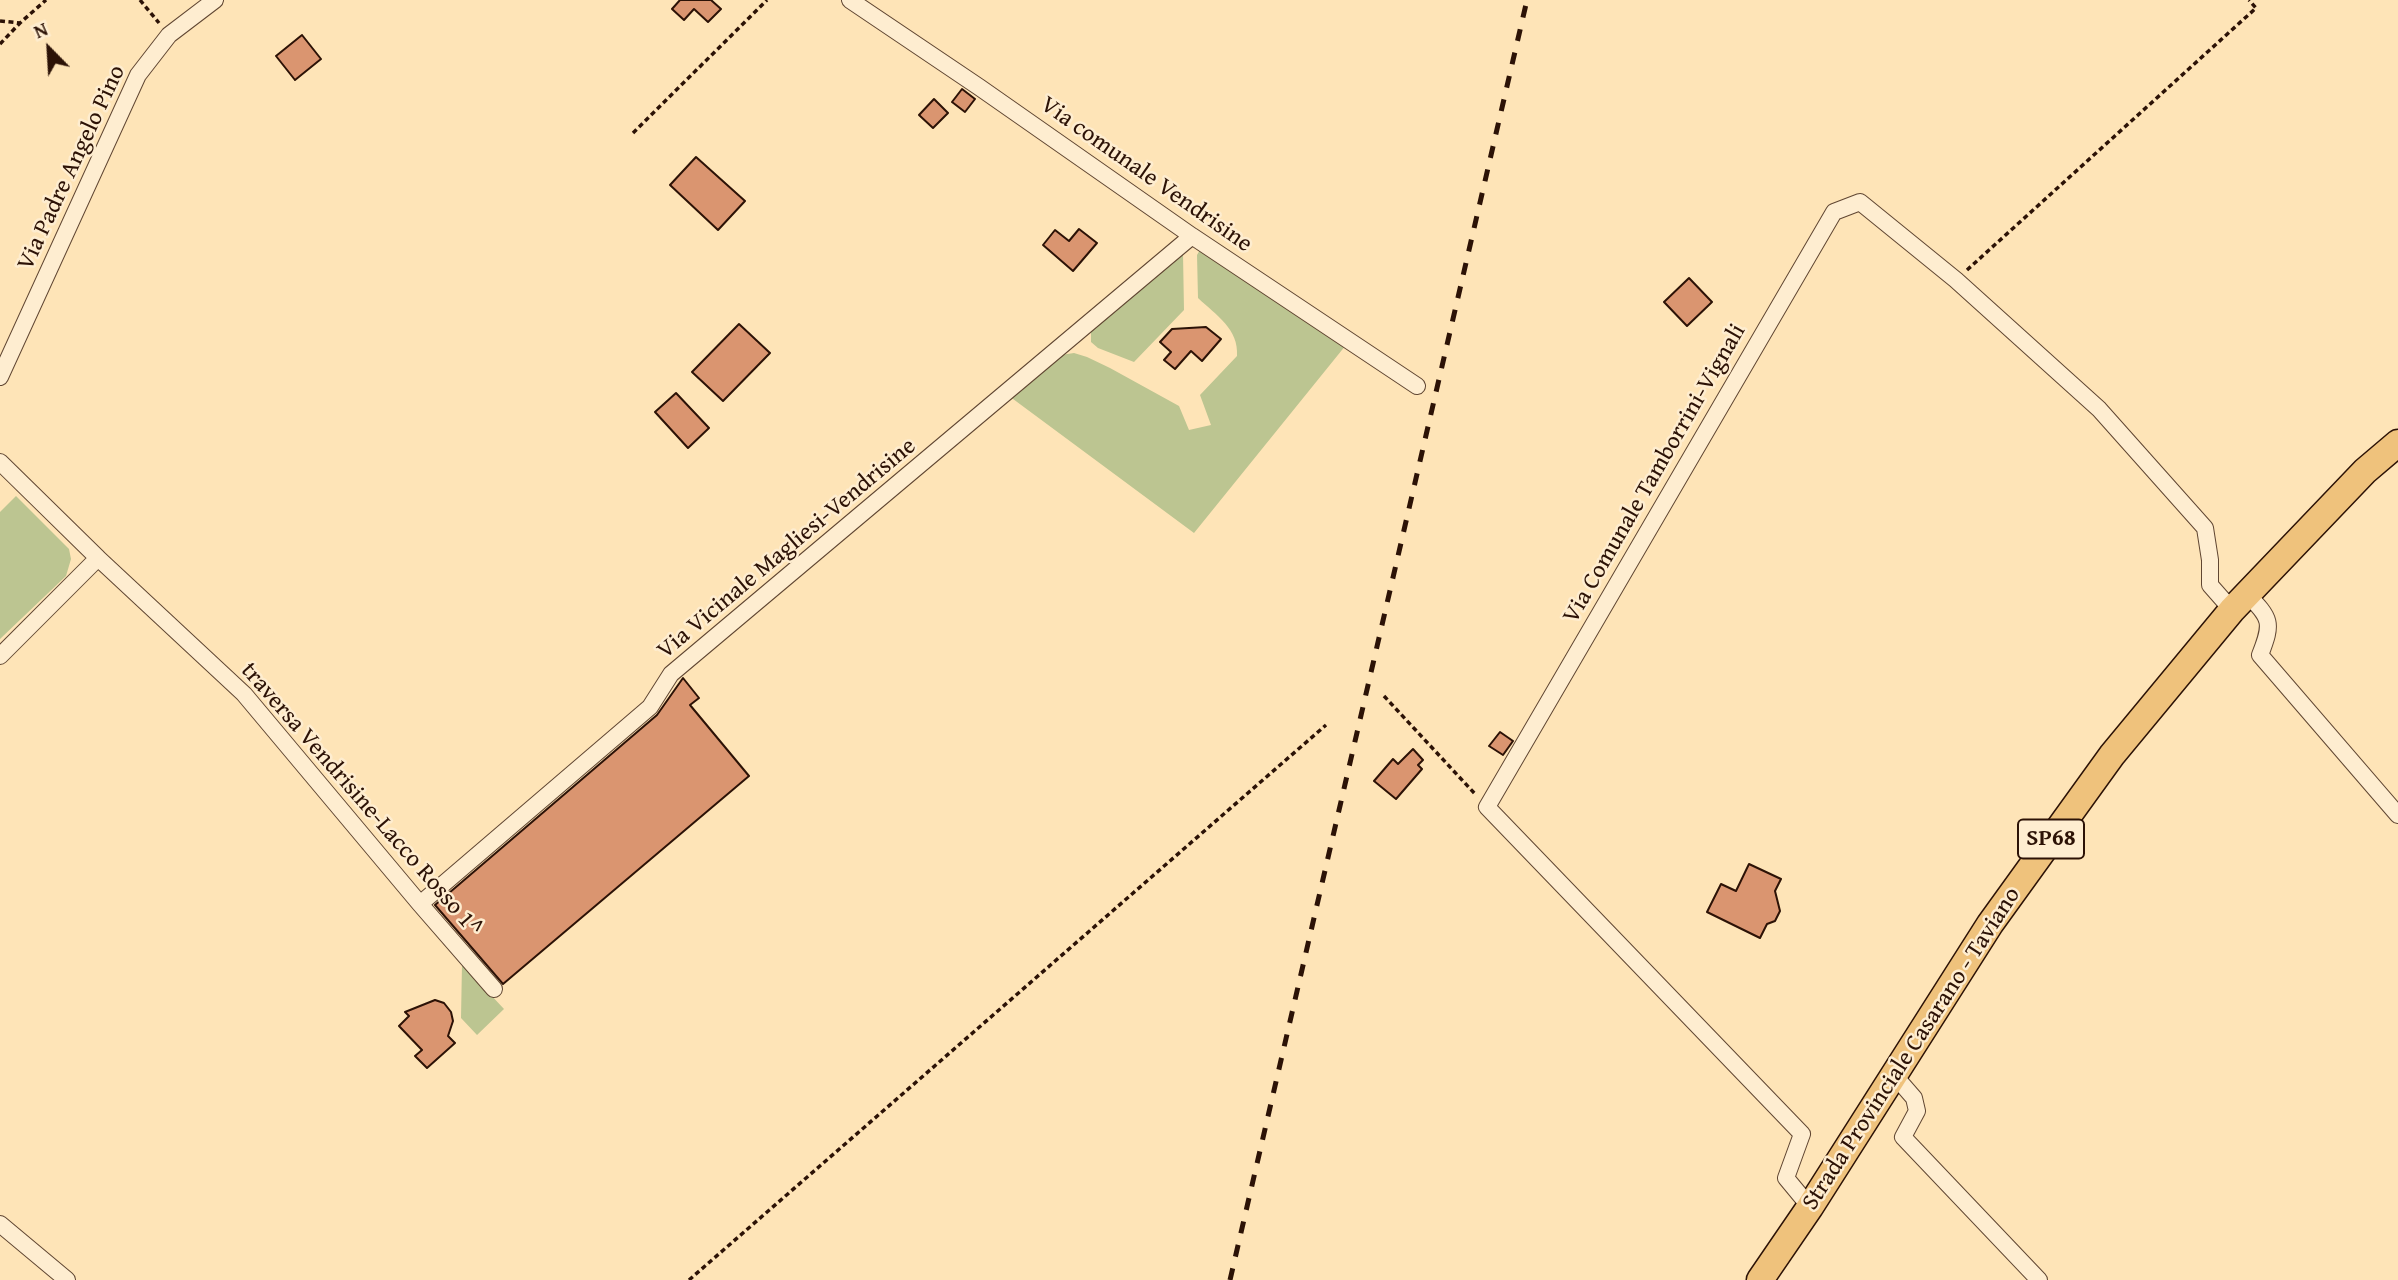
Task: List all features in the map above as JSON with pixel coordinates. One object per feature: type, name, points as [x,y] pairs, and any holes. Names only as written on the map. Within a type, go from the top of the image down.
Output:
[{"type":"main road","name":"Strada Provinciale Casarano - Taviano","points":[[1760,1280],[1810,1207],[1990,924],[2096,777],[2240,602],[2365,471],[2398,443]]},
{"type":"street","name":"Via Padre Angelo Pino","points":[[0,377],[138,75],[169,35],[215,0]]},
{"type":"street","name":"Via comunale Vendrisine","points":[[850,0],[990,94],[1192,236],[1417,386]]},
{"type":"street","name":"Via Comunale Tamborrini-Vignali","points":[[1487,807],[1834,212],[1860,202],[1956,280],[2099,409],[2205,528],[2210,560],[2210,585],[2265,613],[2270,631],[2260,655],[2398,816]]},
{"type":"street","name":"Via Vicinale Magliesi-Vendrisine","points":[[420,904],[650,707],[671,674],[1192,236]]},
{"type":"street","points":[[0,462],[98,558],[0,656]]},
{"type":"street","name":"traversa Vendrisine-Lacco Rosso 1^","points":[[98,558],[244,694],[494,989]]},
{"type":"street","points":[[1487,807],[1802,1134],[1786,1178],[1810,1207]]},
{"type":"street","points":[[1894,1075],[1914,1098],[1917,1111],[1903,1137],[2039,1280]]},
{"type":"street","points":[[0,1224],[67,1280]]},
{"type":"path","points":[[0,44],[46,0]]},
{"type":"path","points":[[140,0],[169,35]]},
{"type":"path","points":[[633,133],[767,0]]},
{"type":"path","points":[[1956,280],[2256,8],[2249,0]]},
{"type":"path","points":[[0,21],[20,23]]},
{"type":"path","points":[[1384,696],[1487,807]]},
{"type":"path","points":[[689,1280],[1326,725]]},
{"type":"green space","points":[[1201,248],[1346,345],[1194,533],[1009,396],[1061,355],[1074,353],[1110,368],[1179,406],[1189,430],[1211,425],[1200,395],[1237,356],[1237,346],[1225,323],[1198,298],[1197,255]]},
{"type":"green space","points":[[1183,254],[1184,310],[1134,362],[1098,348],[1091,342],[1091,331],[1161,267]]},
{"type":"green space","points":[[16,496],[69,549],[71,559],[66,576],[0,639],[0,512]]},
{"type":"green space","points":[[462,964],[504,1009],[477,1035],[461,1018]]},
{"type":"building","points":[[680,0],[711,0],[721,9],[708,22],[694,9],[684,20],[672,9]]},
{"type":"building","points":[[302,35],[321,59],[295,80],[276,56]]},
{"type":"building","points":[[962,89],[975,99],[965,112],[952,102]]},
{"type":"building","points":[[934,99],[948,113],[933,128],[919,115]]},
{"type":"building","points":[[696,157],[745,201],[718,230],[670,185]]},
{"type":"building","points":[[1079,229],[1097,243],[1073,271],[1043,245],[1055,230],[1069,241]]},
{"type":"building","points":[[1689,278],[1712,302],[1687,326],[1664,302]]},
{"type":"building","points":[[739,324],[770,353],[723,401],[692,372]]},
{"type":"building","points":[[1206,327],[1221,339],[1202,361],[1191,351],[1175,369],[1164,360],[1171,352],[1160,342],[1172,329]]},
{"type":"building","points":[[676,393],[709,428],[688,448],[655,412]]},
{"type":"building","points":[[683,678],[699,698],[690,705],[749,776],[503,984],[435,905],[657,715]]},
{"type":"building","points":[[1500,732],[1513,741],[1503,755],[1489,746]]},
{"type":"building","points":[[1413,749],[1423,760],[1418,765],[1422,769],[1396,799],[1374,781],[1393,759],[1398,764]]},
{"type":"building","points":[[1749,864],[1781,879],[1775,891],[1780,911],[1775,921],[1767,924],[1760,938],[1707,912],[1721,884],[1736,891]]},
{"type":"building","points":[[435,1000],[444,1003],[451,1012],[453,1021],[448,1036],[455,1043],[427,1068],[415,1056],[422,1050],[399,1026],[409,1016],[405,1012]]},
{"type":"railway","points":[[1230,1280],[1527,0]]}]
